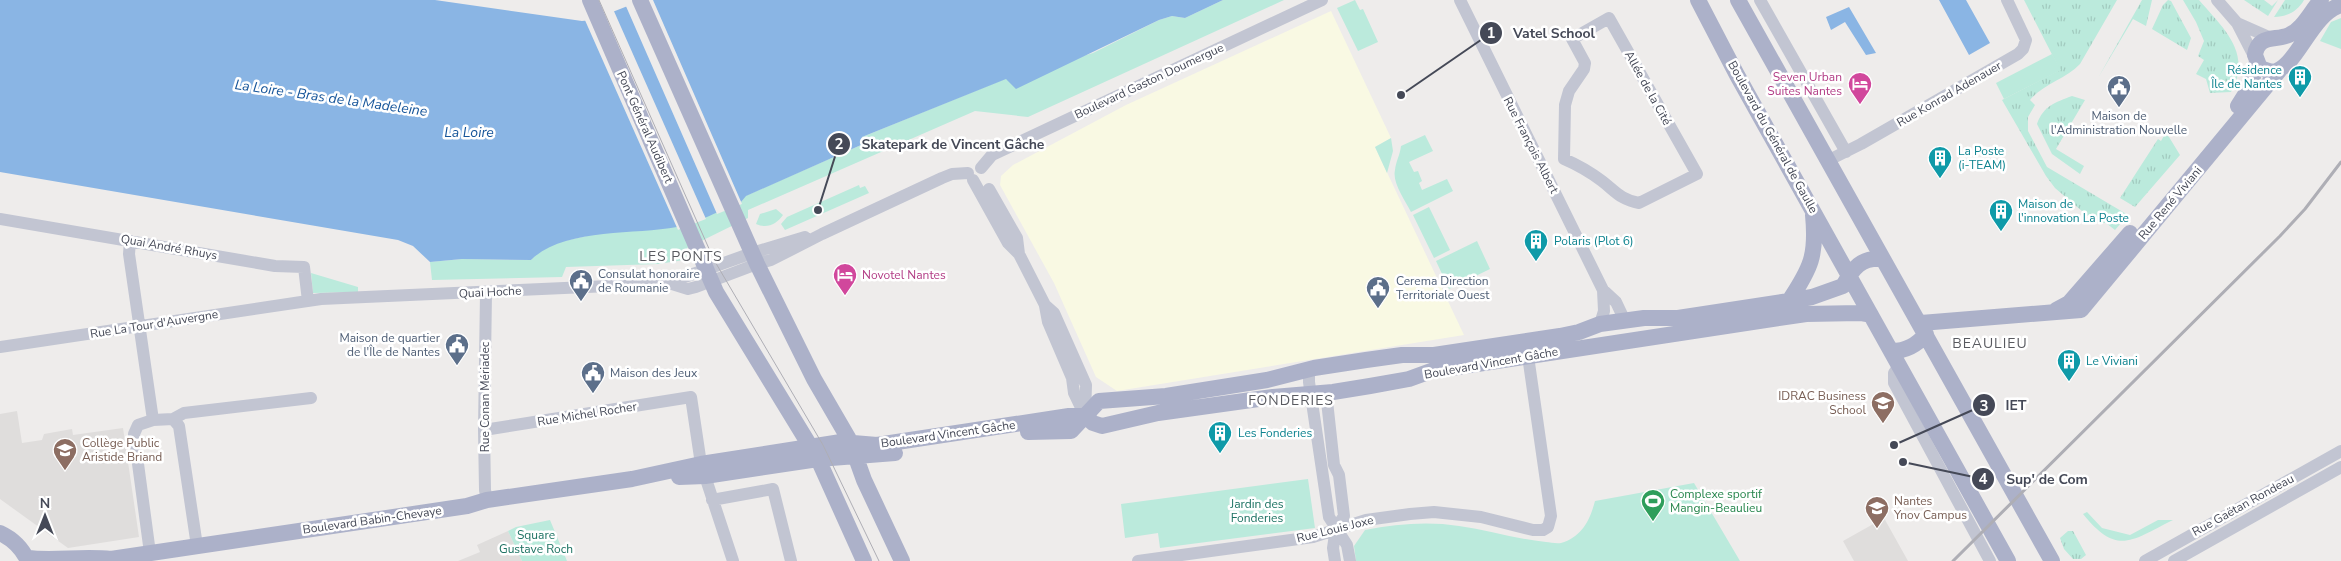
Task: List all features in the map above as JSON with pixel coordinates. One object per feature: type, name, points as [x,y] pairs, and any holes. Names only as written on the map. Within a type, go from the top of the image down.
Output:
[{"type":"main road","name":"Pont Général Audibert","points":[[590,0],[709,276],[815,453],[864,561]]},
{"type":"main road","points":[[640,0],[754,258],[814,378],[850,441],[902,561]]},
{"type":"main road","name":"Boulevard du Général de Gaulle","points":[[1698,0],[1737,74],[2008,561]]},
{"type":"main road","points":[[1738,0],[1826,161],[1923,329],[2052,561]]},
{"type":"main road","name":"Rue René Viviani","points":[[2274,38],[2287,36],[2297,31],[2334,4]]},
{"type":"main road","name":"Rue René Viviani","points":[[1923,329],[2050,312],[2081,310],[2334,4]]},
{"type":"main road","points":[[2274,38],[2285,43],[2289,48],[2284,66],[2266,71],[2256,60],[2256,48],[2260,43],[2274,38]]},
{"type":"main road","name":"Rue René Viviani","points":[[2050,312],[2070,303],[2210,143],[2244,98],[2250,87],[2256,60]]},
{"type":"main road","points":[[1789,301],[1811,265],[1814,242],[1813,210]]},
{"type":"main road","points":[[1848,274],[1854,266],[1862,262],[1873,258],[1883,259]]},
{"type":"main road","name":"Boulevard Vincent Gâche","points":[[815,453],[850,441],[877,445],[1069,416],[1085,416],[1093,423],[1102,426],[1158,413],[1273,396],[1319,393],[1388,383],[1527,349],[1600,324],[1644,318],[1678,318],[1812,297],[1843,286],[1848,274]]},
{"type":"main road","name":"Boulevard Vincent Gâche","points":[[815,453],[856,458],[1045,430],[1071,431],[1099,401],[1141,399],[1218,388],[1267,380],[1309,369],[1402,356],[1527,349],[1806,314],[1871,314]]},
{"type":"main road","points":[[1896,359],[1901,351],[1914,345],[1923,329]]},
{"type":"main road","name":"Boulevard Babin-Chevaye","points":[[28,560],[82,557],[108,560],[467,506],[487,500],[815,453]]},
{"type":"main road","points":[[0,533],[12,540],[28,560]]},
{"type":"street","name":"Boulevard Gaston Doumergue","points":[[976,174],[992,155],[1322,0]]},
{"type":"street","name":"Rue François Albert","points":[[1460,0],[1603,290],[1616,302],[1625,321]]},
{"type":"street","points":[[1760,0],[1846,152]]},
{"type":"street","name":"Rue Konrad Adenauer","points":[[1826,161],[1846,152],[2023,50],[2026,40],[2007,0]]},
{"type":"street","points":[[2217,0],[2237,23],[2256,60]]},
{"type":"street","name":"Allée de la Cité","points":[[1609,18],[1697,174],[1639,202],[1628,201],[1617,195],[1587,170],[1564,159],[1564,105],[1569,91],[1584,69],[1584,63],[1572,39],[1609,18]]},
{"type":"street","points":[[2237,23],[2274,38]]},
{"type":"street","points":[[1544,171],[1564,159]]},
{"type":"street","points":[[709,276],[754,258],[775,259],[822,234],[947,176],[976,174],[1017,238],[1019,254],[1045,305],[1054,313],[1086,385],[1085,416]]},
{"type":"street","name":"Quai André Rhuys","points":[[0,219],[275,266],[304,267],[308,301]]},
{"type":"street","points":[[130,241],[129,254],[153,420]]},
{"type":"street","name":"Quai Hoche","points":[[308,301],[672,284],[680,279],[709,276]]},
{"type":"street","name":"Rue François Albert","points":[[1600,324],[1604,311],[1603,290]]},
{"type":"street","name":"Rue Conan Mériadec","points":[[486,293],[484,430],[485,490],[487,500]]},
{"type":"street","name":"Rue La Tour d'Auvergne","points":[[0,347],[308,301]]},
{"type":"street","name":"Rue Louis Joxe","points":[[1138,561],[1313,537],[1336,528],[1366,520],[1434,512],[1481,517],[1525,528],[1543,530],[1548,527],[1551,516],[1527,349]]},
{"type":"street","points":[[1896,359],[1894,383],[1990,561]]},
{"type":"street","points":[[1309,369],[1319,393],[1328,468],[1329,517],[1347,545],[1350,561]]},
{"type":"street","name":"Rue Michel Rocher","points":[[484,430],[691,397],[703,470]]},
{"type":"street","points":[[150,553],[134,434],[138,425],[153,420],[173,419],[184,413],[310,398]]},
{"type":"street","points":[[173,419],[179,426],[197,546]]},
{"type":"street","name":"Rue Gaëtan Rondeau","points":[[2145,561],[2341,451]]},
{"type":"street","name":"Rue Gaëtan Rondeau","points":[[2174,561],[2341,467]]},
{"type":"street","points":[[703,470],[733,561]]},
{"type":"street","points":[[712,500],[773,489],[791,561]]},
{"type":"street","points":[[1335,561],[1333,548],[1336,528]]},
{"type":"shaded area","points":[[1331,11],[1391,138],[1375,147],[1464,335],[1117,391],[1096,377],[1054,283],[1000,185],[1001,176],[1013,165],[1126,105]]},
{"type":"shaded area","name":"Collège Public Aristide Briand","points":[[17,411],[22,443],[42,440],[44,434],[72,429],[73,435],[123,428],[139,537],[68,548],[0,499],[0,414]]},
{"type":"shaded area","name":"Nantes Ynov Campus","points":[[1884,518],[1908,561],[1854,561],[1843,541]]},
{"type":"shaded area","points":[[508,531],[522,561],[458,561],[480,552],[477,545]]},
{"type":"green space","points":[[1223,0],[1284,0],[1028,117],[975,111],[748,210],[748,218],[687,248],[684,260],[658,264],[566,267],[562,277],[432,280],[430,262],[462,259],[531,260],[538,252],[555,243],[741,202],[745,196],[861,145],[862,137],[1007,78],[1093,53],[1159,20],[1172,16],[1185,18]]},
{"type":"green space","points":[[1355,0],[1360,10],[1363,9],[1378,42],[1358,51],[1337,8]]},
{"type":"green space","points":[[2024,0],[2117,0],[2080,64],[2068,74],[2035,94],[2030,100],[2035,105],[2028,117],[2028,131],[2047,167],[2128,215],[2115,230],[2106,223],[2096,223],[2055,188],[2046,176],[2002,100],[2060,70]]},
{"type":"green space","points":[[2142,0],[2152,0],[2146,26],[2133,19],[2098,78]]},
{"type":"green space","points":[[2168,0],[2171,1],[2191,38],[2187,50],[2152,29],[2163,5]]},
{"type":"green space","points":[[2183,0],[2199,0],[2232,42],[2237,53],[2239,65],[2237,78],[2231,92],[2210,93],[2206,79],[2196,74],[2204,60],[2198,56],[2204,41],[2196,22]]},
{"type":"green space","points":[[2244,0],[2264,0],[2272,6],[2278,0],[2268,16]]},
{"type":"green space","points":[[2285,0],[2304,0],[2292,13],[2274,17]]},
{"type":"green space","points":[[2341,18],[2341,49],[2320,41],[2331,22]]},
{"type":"green space","points":[[2052,54],[2061,70],[2004,99],[1996,83]]},
{"type":"green space","points":[[2072,96],[2085,100],[2056,149],[2084,166],[2080,174],[2052,154],[2037,124],[2046,109]]},
{"type":"green space","points":[[2165,134],[2169,137],[2180,155],[2135,207],[2120,198],[2158,139],[2161,141]]},
{"type":"green space","points":[[1425,135],[1433,151],[1409,162],[1414,172],[1418,171],[1422,181],[1419,183],[1422,190],[1447,179],[1453,191],[1411,212],[1395,180],[1396,167],[1401,146]]},
{"type":"green space","points":[[1391,138],[1393,151],[1387,173],[1375,147]]},
{"type":"green space","points":[[859,185],[860,188],[865,186],[869,193],[785,230],[781,224],[787,217]]},
{"type":"green space","points":[[1429,207],[1450,250],[1434,258],[1413,215]]},
{"type":"green space","points":[[776,209],[783,215],[778,221],[768,226],[756,224],[760,214]]},
{"type":"green space","points":[[1477,241],[1490,269],[1449,289],[1436,261]]},
{"type":"green space","points":[[311,273],[358,287],[358,292],[313,293]]},
{"type":"green space","name":"Jardin des Fonderies","points":[[1308,479],[1315,528],[1160,548],[1158,533],[1125,538],[1121,504]]},
{"type":"green space","name":"Complexe sportif Mangin-Beaulieu","points":[[1694,483],[1740,561],[1356,561],[1354,546],[1365,530],[1388,526],[1424,523],[1447,524],[1535,541],[1561,543],[1580,532],[1591,515],[1595,501]]},
{"type":"green space","points":[[2087,512],[2102,528],[2130,535],[2158,520],[2173,520],[2146,534],[2125,541],[2115,540],[2106,536],[2083,514]]},
{"type":"green space","name":"Square Gustave Roch","points":[[550,520],[567,561],[522,561],[508,531],[516,527]]},
{"type":"green space","points":[[2068,531],[2073,531],[2086,555],[2081,559],[2073,559],[2064,549],[2060,538]]},
{"type":"water","name":"La Loire","points":[[0,0],[435,0],[582,21],[592,20],[643,0],[1223,0],[1185,18],[1172,16],[1159,20],[1016,89],[1006,79],[862,137],[861,145],[746,196],[741,202],[693,223],[677,227],[600,235],[561,242],[531,260],[462,259],[430,262],[413,246],[398,240],[0,172]]},
{"type":"water","points":[[1939,0],[1966,0],[1990,43],[1969,55]]},
{"type":"water","points":[[1849,7],[1876,53],[1866,55],[1845,22],[1831,30],[1826,17]]},
{"type":"pier","points":[[636,0],[653,0],[742,204],[717,214],[625,4]]},
{"type":"pier","points":[[613,9],[706,219],[678,230],[584,18]]},
{"type":"tram line","points":[[599,0],[714,260],[823,445],[879,561]]},
{"type":"railway","points":[[1953,561],[2280,236],[2305,209],[2341,162]]},
{"type":"place","name":"Vatel School","points":[[1401,95]]},
{"type":"place","name":"Résidence Île de Nantes","points":[[2300,98]]},
{"type":"place","name":"Seven Urban Suites Nantes","points":[[1860,105]]},
{"type":"place","name":"Maison de l'Administration Nouvelle","points":[[2119,108]]},
{"type":"place","name":"La Poste (i-TEAM)","points":[[1940,179]]},
{"type":"place","name":"Skatepark de Vincent Gâche","points":[[818,210]]},
{"type":"place","name":"Maison de l'innovation La Poste","points":[[2001,232]]},
{"type":"place","name":"Polaris (Plot 6)","points":[[1536,262]]},
{"type":"place","name":"Novotel Nantes","points":[[845,296]]},
{"type":"place","name":"Consulat honoraire de Roumanie","points":[[581,302]]},
{"type":"place","name":"Cerema Direction Territoriale Ouest","points":[[1378,309]]},
{"type":"place","name":"Maison de quartier de l'Île de Nantes","points":[[457,366]]},
{"type":"place","name":"Le Viviani","points":[[2069,382]]},
{"type":"place","name":"Maison des Jeux","points":[[593,394]]},
{"type":"place","name":"IDRAC Business School","points":[[1883,424]]},
{"type":"place","name":"IET","points":[[1894,445]]},
{"type":"place","name":"Les Fonderies","points":[[1220,454]]},
{"type":"place","name":"Sup' de Com","points":[[1903,462]]},
{"type":"place","name":"Collège Public Aristide Briand","points":[[65,471]]},
{"type":"place","name":"Complexe sportif Mangin-Beaulieu","points":[[1653,522]]},
{"type":"place","name":"Nantes Ynov Campus","points":[[1877,529]]},
{"type":"district","name":"LES PONTS","points":[[681,256]]},
{"type":"district","name":"BEAULIEU","points":[[1990,343]]},
{"type":"district","name":"FONDERIES","points":[[1291,400]]},
{"type":"water label","name":"La Loire - Bras de la Madeleine","points":[[331,98]]}]
